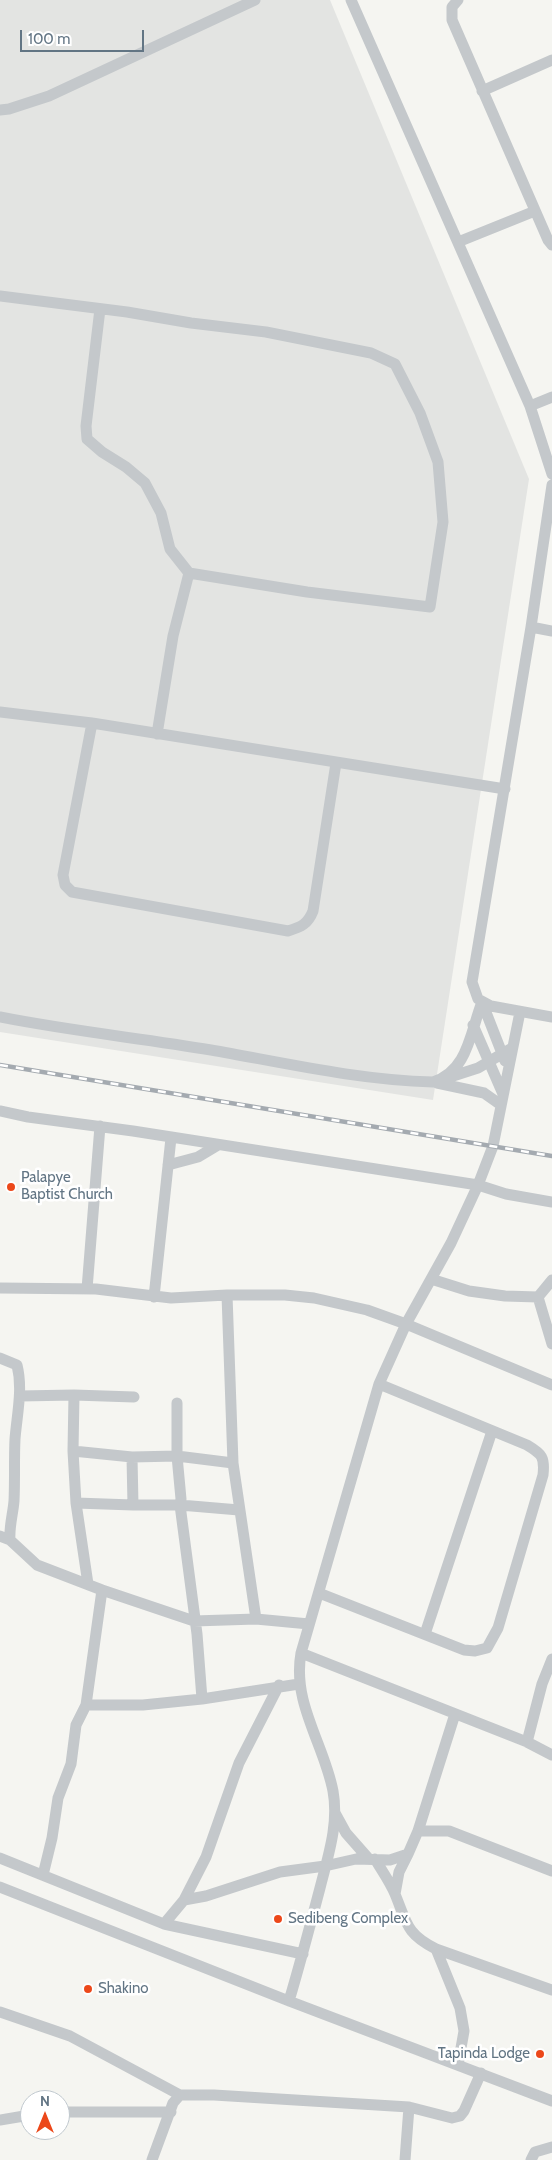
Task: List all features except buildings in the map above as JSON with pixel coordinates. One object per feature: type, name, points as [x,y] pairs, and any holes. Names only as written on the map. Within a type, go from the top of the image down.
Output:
[{"type":"street","points":[[0,110],[9,109],[49,96],[255,0]]},
{"type":"street","points":[[351,0],[530,406],[552,474]]},
{"type":"street","points":[[458,0],[452,7],[452,20],[535,211],[552,245]]},
{"type":"street","points":[[482,91],[552,60]]},
{"type":"street","points":[[458,242],[535,211]]},
{"type":"street","points":[[0,296],[100,309],[300,338],[370,353],[395,364],[420,413],[438,462],[443,522],[430,608],[307,592],[189,573],[170,549],[161,513],[145,483],[126,467],[102,452],[88,438],[86,426],[100,309]]},
{"type":"street","points":[[530,406],[552,397]]},
{"type":"street","points":[[508,1051],[474,990],[472,982],[531,627],[552,485]]},
{"type":"street","points":[[157,734],[173,636],[189,573]]},
{"type":"street","points":[[531,627],[552,631]]},
{"type":"street","points":[[0,712],[92,723],[504,789]]},
{"type":"street","points":[[92,723],[63,876],[65,885],[72,892],[288,931],[301,927],[310,919],[313,911],[336,763]]},
{"type":"street","points":[[482,1002],[490,1006],[552,1017]]},
{"type":"street","points":[[438,1081],[455,1071],[467,1049],[473,1025],[482,1002]]},
{"type":"street","points":[[289,2001],[332,1839],[335,1813],[329,1775],[311,1727],[299,1684],[298,1669],[301,1653],[379,1384],[406,1324],[451,1243],[478,1185],[492,1146],[508,1069],[508,1051],[520,1012]]},
{"type":"street","points":[[0,1017],[64,1030],[185,1046],[366,1078],[438,1081],[484,1093],[502,1100]]},
{"type":"street","points":[[473,1025],[502,1100]]},
{"type":"street","points":[[438,1081],[470,1072],[508,1051]]},
{"type":"street","points":[[0,1111],[28,1117],[100,1126],[478,1185],[506,1194],[552,1202]]},
{"type":"street","points":[[87,1289],[100,1126]]},
{"type":"street","points":[[154,1297],[171,1138]]},
{"type":"street","points":[[168,1165],[198,1157],[218,1145]]},
{"type":"street","points":[[431,1278],[469,1291],[505,1296],[538,1297]]},
{"type":"street","points":[[538,1297],[552,1280]]},
{"type":"street","points":[[0,1288],[87,1289],[171,1298],[228,1295],[285,1295],[314,1298],[367,1310],[406,1324],[552,1386]]},
{"type":"street","points":[[228,1295],[233,1463],[256,1619]]},
{"type":"street","points":[[538,1297],[552,1344]]},
{"type":"street","points":[[0,1358],[17,1365],[20,1396],[5,1538],[37,1565],[102,1590],[194,1621],[256,1619],[309,1624]]},
{"type":"street","points":[[319,1593],[464,1650],[475,1651],[487,1648],[498,1628],[543,1475],[544,1463],[540,1453],[528,1445],[379,1384]]},
{"type":"street","points":[[74,1395],[73,1451],[76,1503],[88,1584]]},
{"type":"street","points":[[20,1396],[134,1397]]},
{"type":"street","points":[[177,1402],[177,1456],[180,1505],[197,1634],[202,1699]]},
{"type":"street","points":[[424,1634],[492,1431]]},
{"type":"street","points":[[73,1451],[132,1456],[177,1456],[233,1463]]},
{"type":"street","points":[[132,1456],[133,1504]]},
{"type":"street","points":[[76,1503],[180,1505],[239,1510]]},
{"type":"street","points":[[43,1875],[52,1838],[58,1798],[71,1764],[76,1725],[86,1705],[102,1590]]},
{"type":"street","points":[[301,1653],[527,1742],[552,1755]]},
{"type":"street","points":[[527,1742],[547,1686],[552,1658]]},
{"type":"street","points":[[86,1705],[143,1705],[202,1699],[279,1685],[299,1684]]},
{"type":"street","points":[[164,1924],[184,1900],[206,1857],[239,1763],[279,1685]]},
{"type":"street","points":[[395,1894],[399,1872],[418,1831],[455,1714]]},
{"type":"street","points":[[335,1813],[346,1833],[372,1859],[395,1894],[410,1931],[422,1942],[436,1949],[552,1990]]},
{"type":"street","points":[[418,1831],[449,1831],[552,1871]]},
{"type":"street","points":[[184,1900],[206,1896],[280,1872],[325,1866],[343,1861],[390,1860],[408,1854]]},
{"type":"street","points":[[0,1858],[164,1924],[303,1954]]},
{"type":"street","points":[[0,1887],[289,2001],[550,2099]]},
{"type":"street","points":[[436,1949],[460,2008],[464,2031],[458,2064]]},
{"type":"street","points":[[0,2012],[70,2036],[180,2095],[206,2094],[409,2107],[452,2118],[460,2116],[464,2111],[481,2073]]},
{"type":"street","points":[[152,2160],[173,2103],[180,2095]]},
{"type":"street","points":[[405,2160],[409,2107]]},
{"type":"street","points":[[70,2112],[171,2112]]},
{"type":"street","points":[[0,2120],[20,2116]]},
{"type":"street","points":[[531,2160],[535,2152],[552,2147]]},
{"type":"shaded area","points":[[0,0],[330,0],[529,479],[433,1100],[0,1032]]},
{"type":"railway","points":[[0,1065],[552,1156]]},
{"type":"place","name":"Palapye Baptist Church","points":[[11,1187]]},
{"type":"place","name":"Sedibeng Complex","points":[[278,1919]]},
{"type":"place","name":"Shakino","points":[[88,1989]]},
{"type":"place","name":"Tapinda Lodge","points":[[540,2054]]}]
